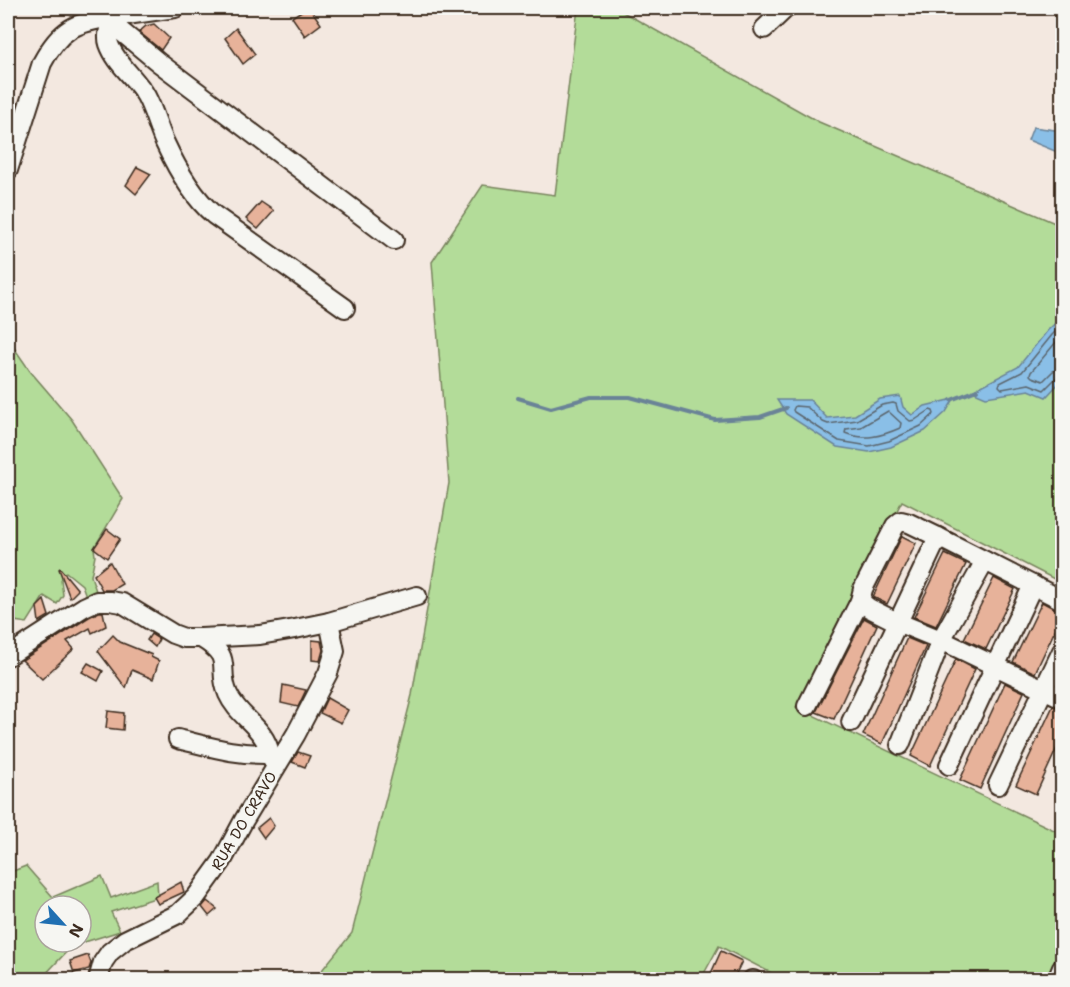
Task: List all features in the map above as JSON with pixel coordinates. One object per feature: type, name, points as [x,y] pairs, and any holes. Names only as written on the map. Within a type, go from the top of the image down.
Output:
[{"type":"street","points":[[8,170],[42,63],[51,46],[64,32],[79,24],[175,8]]},
{"type":"street","points":[[764,30],[786,8]]},
{"type":"street","points":[[112,20],[158,62],[394,240]]},
{"type":"street","points":[[112,20],[107,40],[110,47],[145,95],[164,142],[178,169],[202,205],[345,308]]},
{"type":"street","points":[[807,706],[898,522],[904,521],[938,537],[1062,600]]},
{"type":"street","points":[[851,722],[938,537]]},
{"type":"street","points":[[900,745],[941,640],[985,561]]},
{"type":"street","points":[[949,765],[1033,585]]},
{"type":"street","points":[[8,656],[84,606],[97,601],[122,603],[173,634],[184,638],[201,638],[260,635],[295,629],[329,622],[417,596]]},
{"type":"street","points":[[860,601],[897,622],[941,640],[1062,698]]},
{"type":"street","name":"RUA DO CRAVO","points":[[98,980],[103,962],[110,952],[125,940],[178,914],[196,897],[222,861],[273,760],[296,734],[317,695],[335,651],[329,622]]},
{"type":"street","points":[[201,638],[214,646],[222,656],[227,693],[232,702],[265,739],[273,760]]},
{"type":"street","points":[[999,785],[1062,651]]},
{"type":"street","points":[[178,739],[226,752],[250,754],[273,760]]},
{"type":"street","points":[[1057,980],[1062,968]]},
{"type":"green space","points":[[578,8],[616,8],[819,122],[1062,226],[1062,583],[902,501],[796,707],[1056,831],[1062,818],[1062,946],[1046,979],[783,979],[719,946],[701,979],[314,980],[352,933],[412,695],[449,483],[432,262],[483,185],[555,195]]},
{"type":"green space","points":[[8,344],[12,345],[30,371],[72,420],[123,499],[94,548],[95,556],[91,576],[97,594],[86,596],[82,585],[66,572],[61,580],[63,595],[57,604],[44,596],[27,623],[8,620]]},
{"type":"green space","points":[[26,866],[50,894],[33,894],[33,954],[64,954],[41,979],[8,980],[8,873]]},
{"type":"green space","points":[[102,876],[111,898],[157,881],[158,897],[111,912],[120,931],[93,939],[93,894],[60,894]]},
{"type":"water","points":[[1033,127],[1062,131],[1062,154],[1028,140]]},
{"type":"water","points":[[1062,317],[1062,380],[1046,397],[1029,390],[986,397],[972,391],[1018,367],[1048,330]]},
{"type":"water","points":[[900,396],[903,407],[912,415],[925,406],[954,399],[946,412],[925,431],[891,447],[869,452],[837,447],[786,414],[777,400],[810,400],[827,418],[855,415],[880,399]]},
{"type":"building","points":[[310,8],[321,24],[305,36],[292,17]]},
{"type":"building","points":[[154,24],[169,38],[161,50],[139,32],[146,26]]},
{"type":"building","points":[[236,28],[255,54],[243,64],[225,38]]},
{"type":"building","points":[[137,167],[151,174],[136,194],[126,185]]},
{"type":"building","points":[[261,202],[274,211],[258,229],[246,219]]},
{"type":"building","points":[[107,529],[120,539],[107,558],[94,548]]},
{"type":"building","points":[[902,536],[916,543],[887,604],[873,597]]},
{"type":"building","points":[[945,554],[966,564],[936,626],[914,617]]},
{"type":"building","points":[[110,562],[122,584],[112,590],[102,590],[94,575]]},
{"type":"building","points":[[59,569],[78,590],[70,598]]},
{"type":"building","points":[[994,578],[1015,589],[986,649],[964,639]]},
{"type":"building","points":[[44,600],[49,616],[39,622],[37,607]]},
{"type":"building","points":[[1042,602],[1062,611],[1062,615],[1035,673],[1013,662]]},
{"type":"building","points":[[103,612],[106,626],[92,633],[90,628],[67,641],[74,649],[42,679],[22,660],[89,617]]},
{"type":"building","points":[[864,618],[877,625],[834,719],[816,712]]},
{"type":"building","points":[[151,634],[159,639],[155,647],[147,640]]},
{"type":"building","points":[[113,635],[120,642],[152,655],[151,657],[159,661],[153,679],[132,670],[126,688],[98,651]]},
{"type":"building","points":[[907,638],[926,646],[882,744],[863,735]]},
{"type":"building","points":[[312,640],[321,641],[323,650],[320,661],[312,660]]},
{"type":"building","points":[[956,659],[975,669],[930,766],[911,756]]},
{"type":"building","points":[[88,663],[103,671],[98,681],[82,672]]},
{"type":"building","points":[[1005,683],[1024,692],[980,789],[960,780]]},
{"type":"building","points":[[283,685],[306,690],[298,707],[281,703]]},
{"type":"building","points":[[327,698],[348,710],[341,723],[320,713]]},
{"type":"building","points":[[1053,706],[1062,709],[1062,737],[1036,794],[1016,785]]},
{"type":"building","points":[[108,711],[124,713],[123,730],[106,728]]},
{"type":"building","points":[[298,752],[310,756],[305,767],[292,762]]},
{"type":"building","points":[[269,818],[274,826],[264,838],[257,828]]},
{"type":"building","points":[[181,882],[184,892],[158,904],[154,897]]},
{"type":"building","points":[[207,901],[217,909],[209,916],[202,907]]},
{"type":"building","points":[[721,951],[742,961],[733,980],[708,980]]},
{"type":"building","points":[[88,955],[91,963],[89,969],[74,973],[70,961]]},
{"type":"waterway","points":[[951,400],[977,390]]},
{"type":"waterway","points":[[518,398],[551,408],[591,397],[630,397],[715,420],[760,417],[786,408]]}]
